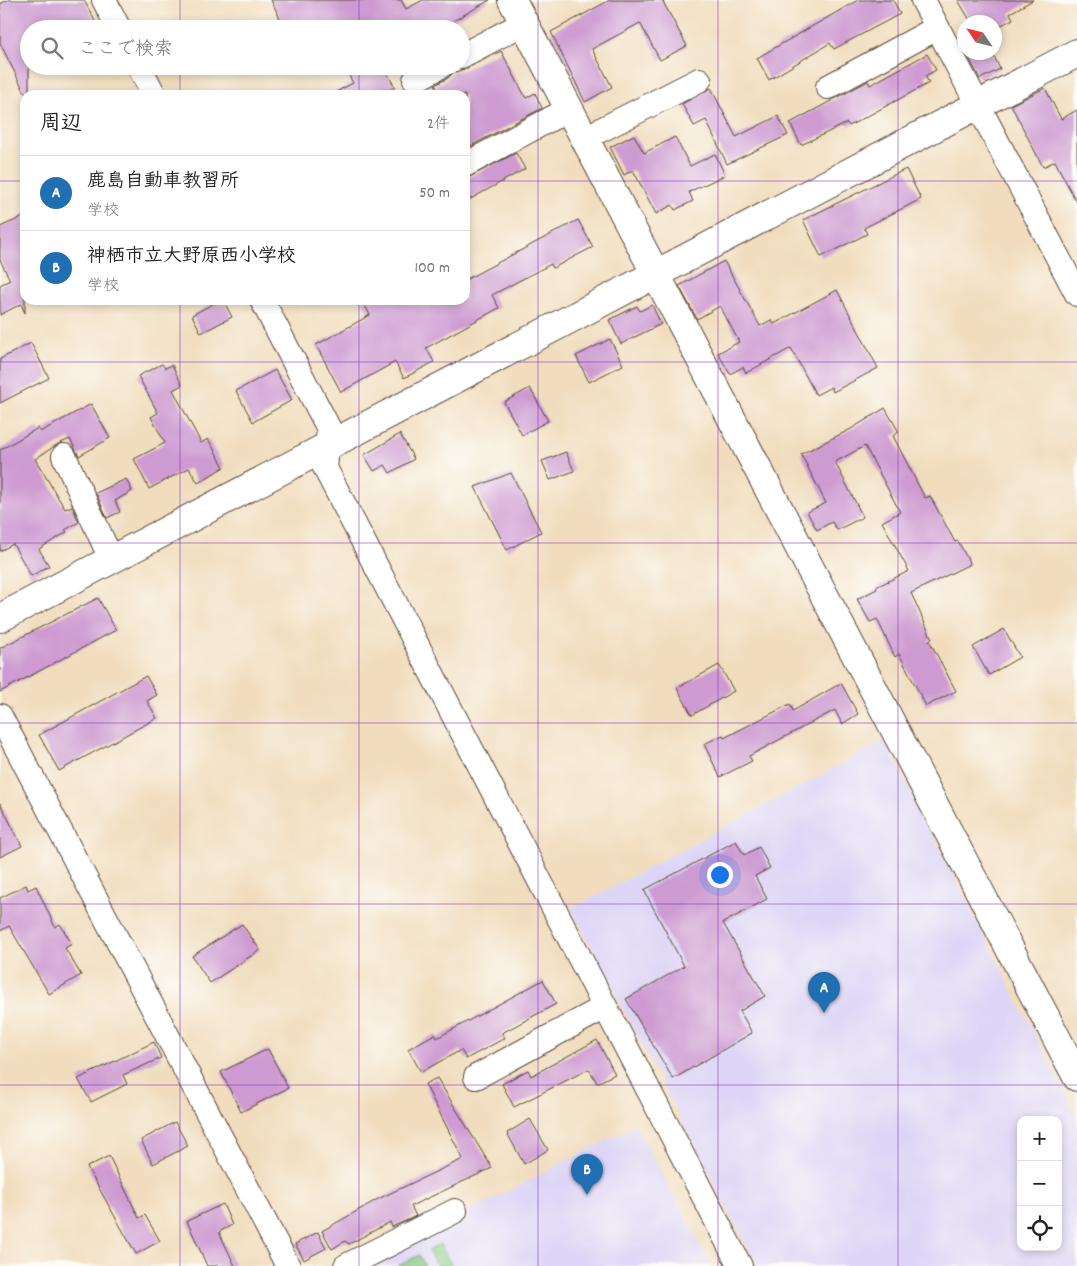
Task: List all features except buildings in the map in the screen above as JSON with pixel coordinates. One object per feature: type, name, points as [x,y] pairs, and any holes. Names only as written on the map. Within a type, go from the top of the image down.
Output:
[{"type":"street","points":[[104,0],[114,20]]},
{"type":"street","points":[[923,0],[1077,294]]},
{"type":"street","points":[[470,49],[518,11],[1077,1077]]},
{"type":"street","points":[[828,87],[937,28]]},
{"type":"street","points":[[0,618],[1077,53]]},
{"type":"street","points":[[144,75],[151,90]]},
{"type":"street","points":[[415,80],[424,75]]},
{"type":"street","points":[[585,138],[699,80]]},
{"type":"street","points":[[470,162],[569,109]]},
{"type":"street","points":[[265,305],[329,429],[325,468],[740,1266]]},
{"type":"street","points":[[64,456],[111,559]]},
{"type":"street","points":[[0,716],[288,1266]]},
{"type":"street","points":[[476,1077],[605,1007]]},
{"type":"street","points":[[346,1266],[455,1211]]},
{"type":"shaded area","points":[[885,741],[1077,1117],[1077,1266],[757,1266],[571,909]]},
{"type":"shaded area","points":[[636,1125],[711,1266],[364,1266]]},
{"type":"green space","points":[[440,1244],[452,1266],[437,1266],[428,1251]]},
{"type":"green space","points":[[419,1255],[425,1266],[398,1266]]},
{"type":"place","name":"鹿島自動車教習所","points":[[824,1013]]},
{"type":"place","name":"神栖市立大野原西小学校","points":[[587,1195]]}]
